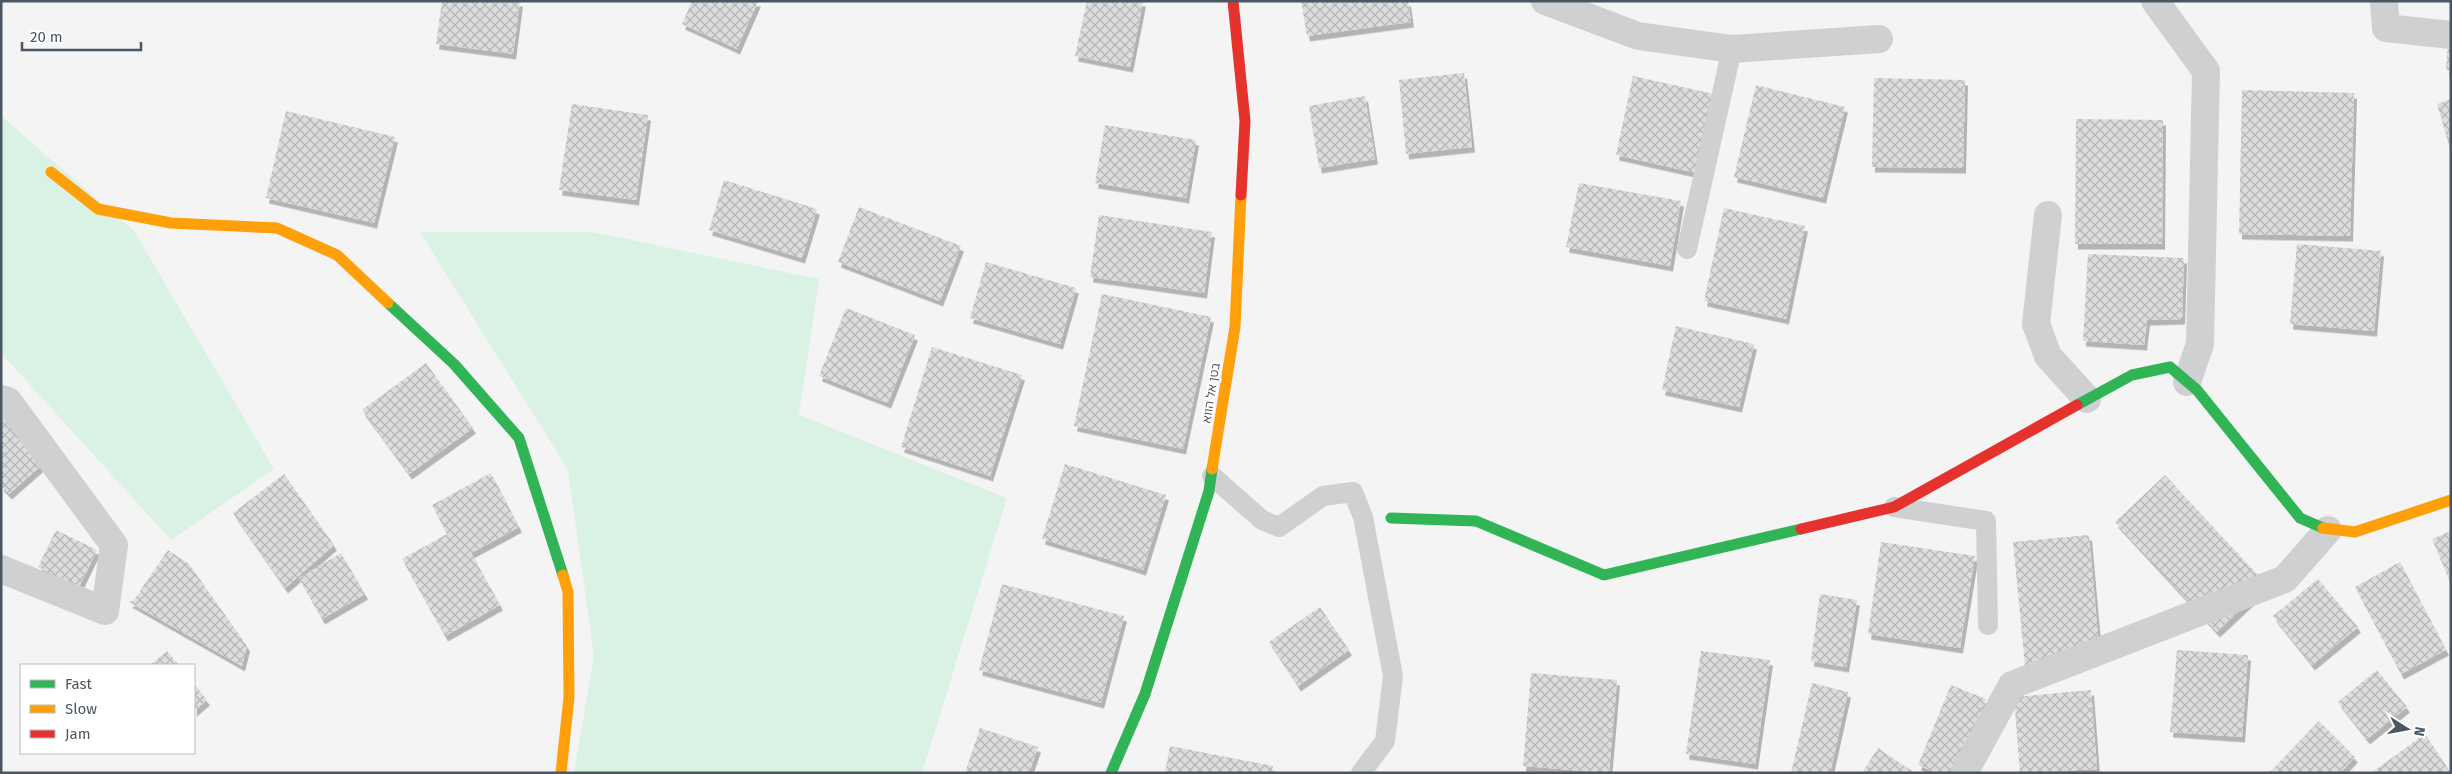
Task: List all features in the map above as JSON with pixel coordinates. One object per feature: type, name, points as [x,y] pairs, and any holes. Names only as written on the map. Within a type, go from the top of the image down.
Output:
[{"type":"street","name":"בטן אל הווא","points":[[1111,773],[1145,694],[1209,491],[1212,476],[1235,327],[1245,120],[1233,1]]},
{"type":"street","points":[[1545,1],[1638,36],[1732,48],[1879,39]]},
{"type":"street","points":[[2155,1],[2206,71],[2200,344],[2187,382]]},
{"type":"street","points":[[2384,1],[2386,28],[2451,35]]},
{"type":"street","points":[[50,172],[98,209],[171,223],[277,228],[337,255],[454,364],[519,438],[568,592],[569,697],[561,773]]},
{"type":"street","points":[[2048,215],[2036,324],[2048,356],[2088,400]]},
{"type":"street","points":[[1391,518],[1476,521],[1604,575],[1894,507],[2132,375],[2170,367],[2196,390],[2300,518],[2328,530],[2355,532],[2451,500]]},
{"type":"street","points":[[1,399],[8,401],[114,545],[105,611],[1,569]]},
{"type":"street","points":[[1964,773],[2012,685],[2285,579],[2328,530]]},
{"type":"lane","points":[[1687,249],[1732,48]]},
{"type":"lane","points":[[1212,476],[1262,520],[1279,527],[1323,496],[1353,492],[1362,518],[1393,676],[1385,741],[1361,773]]},
{"type":"lane","points":[[1894,507],[1986,521],[1988,625]]},
{"type":"green space","points":[[1,116],[134,231],[274,469],[171,540],[1,353]]},
{"type":"green space","points":[[420,232],[593,232],[819,279],[799,415],[1007,498],[922,773],[574,773],[594,656],[568,470]]},
{"type":"building","points":[[442,1],[520,1],[513,54],[436,44]]},
{"type":"building","points":[[692,1],[758,1],[737,49],[682,24]]},
{"type":"building","points":[[1087,1],[1143,1],[1130,67],[1075,56]]},
{"type":"building","points":[[1301,1],[1408,1],[1411,22],[1307,36]]},
{"type":"building","points":[[2449,27],[2451,27],[2451,71],[2446,70]]},
{"type":"building","points":[[1464,73],[1472,147],[1406,154],[1399,80]]},
{"type":"building","points":[[1633,76],[1714,94],[1696,173],[1616,155]]},
{"type":"building","points":[[1874,78],[1965,80],[1963,168],[1872,167]]},
{"type":"building","points":[[1756,85],[1845,107],[1823,198],[1734,177]]},
{"type":"building","points":[[2242,90],[2354,93],[2350,236],[2239,234]]},
{"type":"building","points":[[1365,96],[1375,159],[1319,168],[1309,106]]},
{"type":"building","points":[[2451,99],[2451,149],[2450,149],[2437,104]]},
{"type":"building","points":[[572,104],[648,115],[636,200],[559,190]]},
{"type":"building","points":[[286,111],[395,137],[374,223],[266,198]]},
{"type":"building","points":[[2076,119],[2163,120],[2162,244],[2075,244]]},
{"type":"building","points":[[1105,125],[1196,140],[1186,198],[1095,183]]},
{"type":"building","points":[[724,180],[817,209],[802,258],[709,230]]},
{"type":"building","points":[[1579,183],[1681,201],[1670,266],[1566,247]]},
{"type":"building","points":[[859,207],[961,246],[940,301],[838,262]]},
{"type":"building","points":[[1724,208],[1805,226],[1786,319],[1704,301]]},
{"type":"building","points":[[1099,215],[1212,232],[1204,293],[1090,277]]},
{"type":"building","points":[[2297,244],[2381,251],[2374,331],[2290,324]]},
{"type":"building","points":[[2088,254],[2184,258],[2182,319],[2147,320],[2144,345],[2083,341]]},
{"type":"building","points":[[986,262],[1076,288],[1060,344],[970,318]]},
{"type":"building","points":[[1102,294],[1211,317],[1183,449],[1074,426]]},
{"type":"building","points":[[846,308],[915,335],[888,403],[819,376]]},
{"type":"building","points":[[1676,326],[1754,344],[1739,407],[1662,390]]},
{"type":"building","points":[[932,347],[1022,375],[990,476],[901,447]]},
{"type":"building","points":[[426,363],[473,428],[409,474],[362,410]]},
{"type":"building","points":[[4,417],[42,465],[9,494],[1,486],[1,419]]},
{"type":"building","points":[[1065,464],[1166,495],[1143,570],[1042,539]]},
{"type":"building","points":[[491,473],[519,527],[471,553],[500,605],[445,636],[402,559],[447,534],[432,505]]},
{"type":"building","points":[[284,474],[334,545],[285,588],[233,513]]},
{"type":"building","points":[[2165,475],[2267,585],[2217,632],[2115,522]]},
{"type":"building","points":[[56,530],[97,550],[79,587],[38,567]]},
{"type":"building","points":[[2451,531],[2451,584],[2432,539]]},
{"type":"building","points":[[2089,535],[2100,658],[2025,665],[2013,542]]},
{"type":"building","points":[[1881,542],[1975,556],[1960,648],[1868,634]]},
{"type":"building","points":[[168,550],[189,564],[247,646],[242,666],[129,602],[134,600]]},
{"type":"building","points":[[341,553],[365,594],[322,619],[299,578]]},
{"type":"building","points":[[2400,562],[2446,650],[2401,674],[2355,587]]},
{"type":"building","points":[[2318,579],[2358,627],[2312,665],[2273,616]]},
{"type":"building","points":[[1002,584],[1124,616],[1101,703],[979,670]]},
{"type":"building","points":[[1820,594],[1857,600],[1846,667],[1811,661]]},
{"type":"building","points":[[1320,607],[1349,650],[1298,686],[1269,642]]},
{"type":"building","points":[[2177,650],[2248,655],[2242,737],[2170,732]]},
{"type":"building","points":[[167,651],[178,664],[151,664]]},
{"type":"building","points":[[1701,651],[1770,660],[1755,764],[1686,754]]},
{"type":"building","points":[[2377,670],[2407,707],[2367,739],[2338,702]]},
{"type":"building","points":[[1531,673],[1617,680],[1609,773],[1523,766]]},
{"type":"building","points":[[1812,683],[1848,692],[1830,773],[1791,773]]},
{"type":"building","points":[[195,685],[207,700],[195,710]]},
{"type":"building","points":[[1951,685],[1986,699],[1957,773],[1937,773],[1918,765]]},
{"type":"building","points":[[2091,690],[2097,769],[2020,773],[2014,697]]},
{"type":"building","points":[[2319,721],[2355,757],[2340,773],[2269,773]]},
{"type":"building","points":[[980,728],[1038,747],[1029,773],[965,773]]},
{"type":"building","points":[[2425,734],[2451,773],[2371,773]]},
{"type":"building","points":[[1170,746],[1273,766],[1272,773],[1165,773]]},
{"type":"building","points":[[1878,748],[1915,773],[1862,773]]},
{"type":"traffic: fast","points":[[388,303],[454,364],[519,438],[563,575]]},
{"type":"traffic: fast","points":[[2077,405],[2132,375],[2170,367],[2197,390],[2300,518],[2323,528]]},
{"type":"traffic: fast","points":[[1111,773],[1145,694],[1209,491],[1212,469]]},
{"type":"traffic: fast","points":[[1391,518],[1476,521],[1604,575],[1801,529]]},
{"type":"traffic: slow","points":[[51,172],[98,209],[171,223],[277,228],[337,255],[388,303]]},
{"type":"traffic: slow","points":[[1212,469],[1235,327],[1241,195]]},
{"type":"traffic: slow","points":[[2323,528],[2355,532],[2451,500]]},
{"type":"traffic: slow","points":[[561,773],[569,697],[568,592],[563,575]]},
{"type":"traffic: jam","points":[[1233,1],[1245,121],[1241,195]]},
{"type":"traffic: jam","points":[[1801,529],[1894,507],[2077,405]]}]
